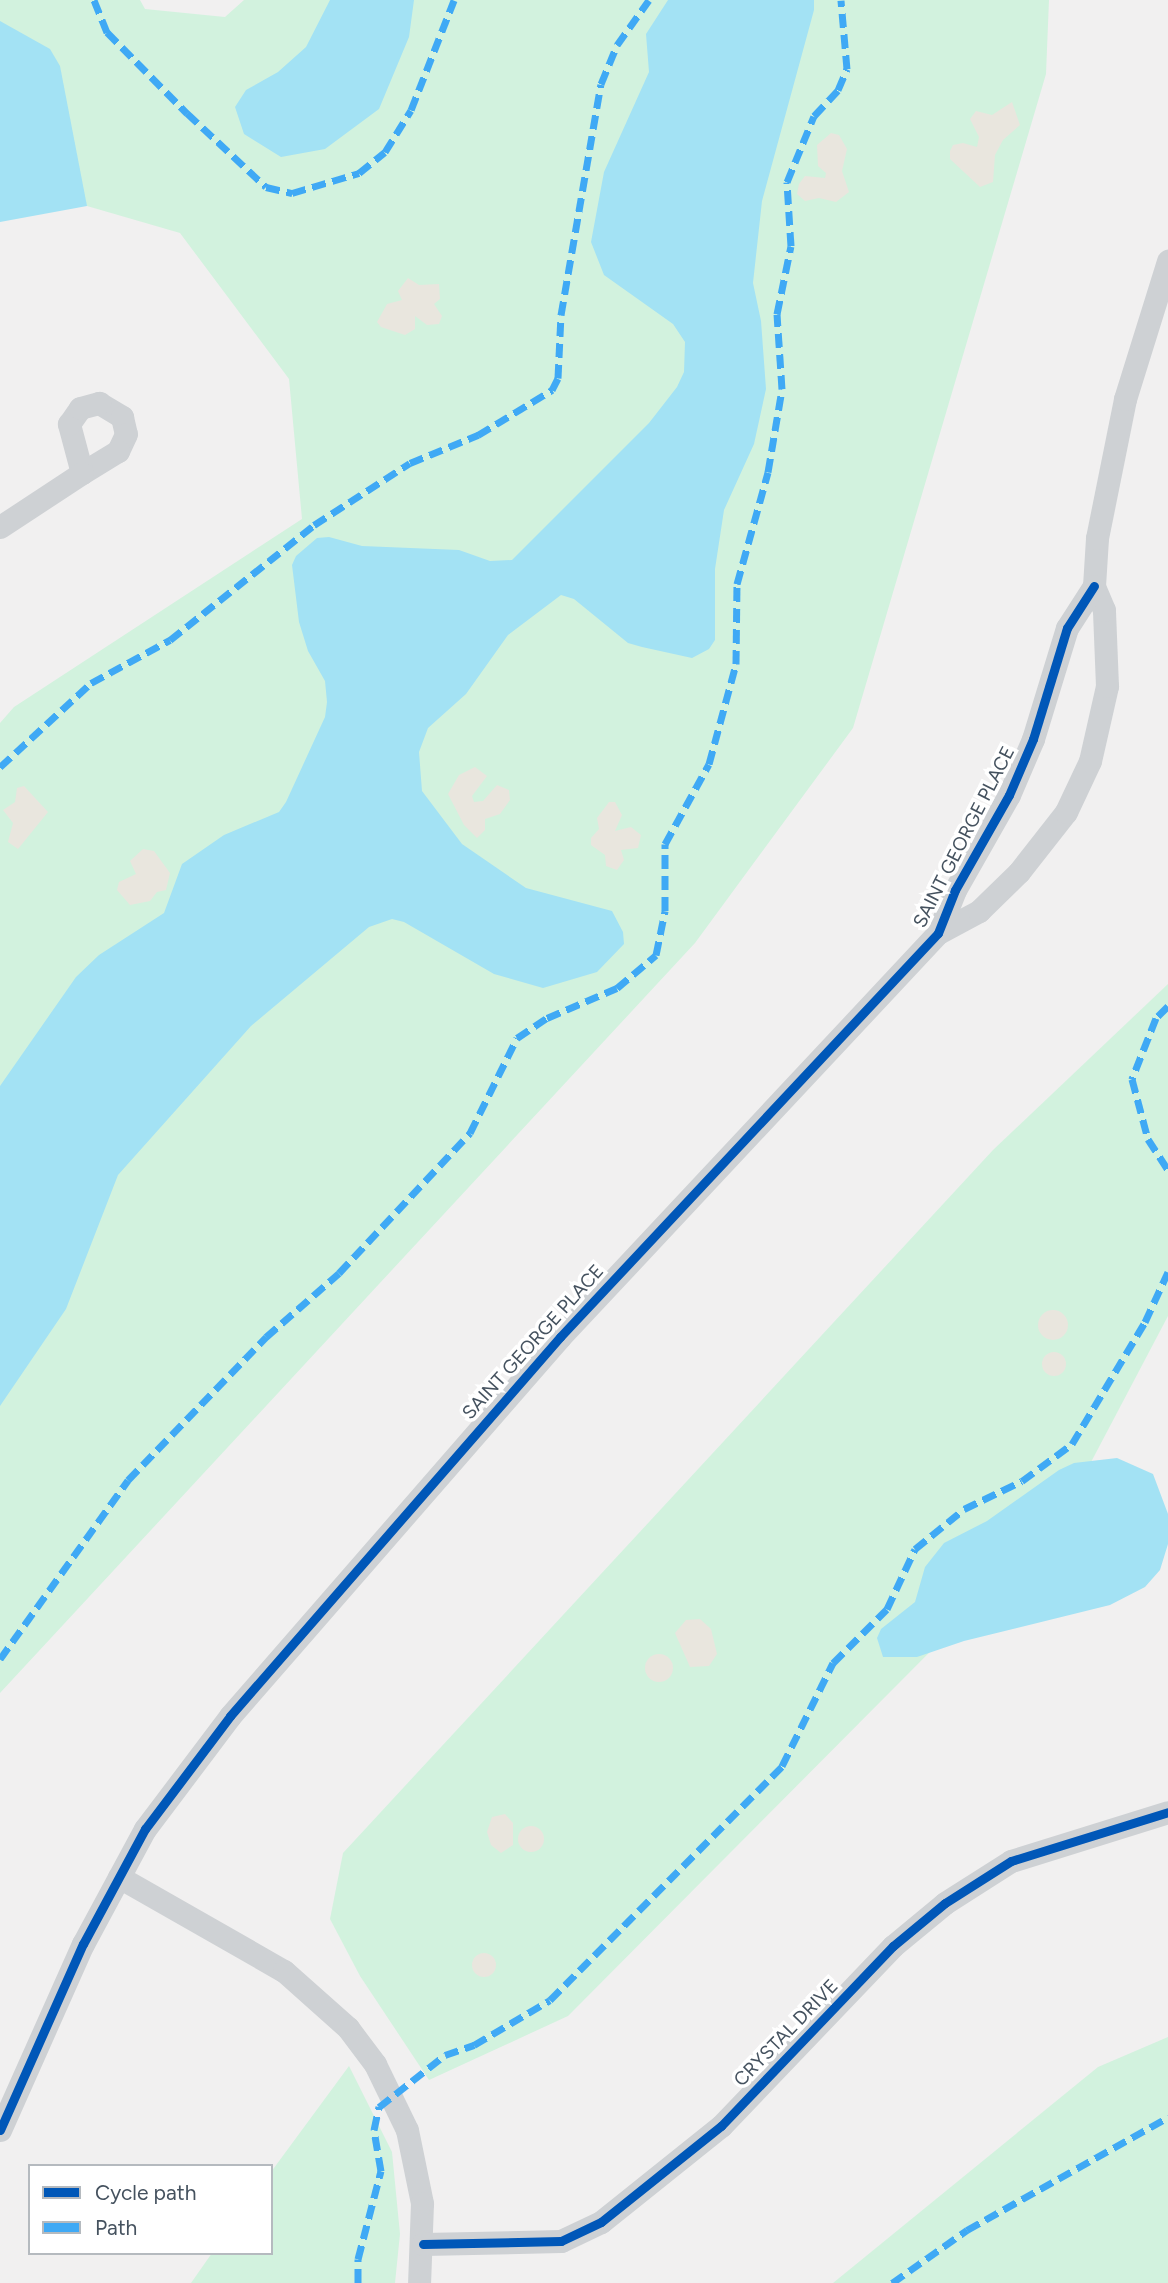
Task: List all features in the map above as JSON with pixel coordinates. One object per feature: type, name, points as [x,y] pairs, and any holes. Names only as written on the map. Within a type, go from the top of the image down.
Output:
[{"type":"street","name":"SAINT GEORGE PLACE","points":[[0,2130],[83,1944],[145,1829],[230,1716],[468,1441],[693,1191],[937,933],[979,911],[1019,872],[1075,796],[1101,724],[1107,686],[1104,610],[1094,586],[1097,538],[1125,399],[1168,261]]},
{"type":"street","points":[[0,527],[82,473]]},
{"type":"street","name":"SAINT GEORGE PLACE","points":[[937,933],[955,890],[1009,795],[1033,739],[1067,628],[1094,586]]},
{"type":"street","name":"CRYSTAL DRIVE","points":[[423,2244],[561,2241],[601,2222],[722,2126],[893,1946],[945,1903],[1012,1861],[1168,1812]]},
{"type":"street","points":[[119,1877],[284,1970],[348,2028],[375,2064],[407,2130],[422,2203],[423,2244],[419,2283]]},
{"type":"green space","points":[[0,0],[140,0],[145,9],[225,17],[244,0],[1049,0],[1046,74],[853,728],[695,943],[0,1693],[0,723],[14,707],[302,519],[289,379],[180,233],[87,206],[0,118]]},
{"type":"green space","points":[[1168,984],[1168,1316],[1060,1521],[568,2016],[429,2080],[360,1976],[330,1919],[343,1853],[993,1150]]},
{"type":"green space","points":[[1168,2037],[1168,2283],[833,2283],[1098,2067]]},
{"type":"green space","points":[[349,2066],[392,2152],[400,2234],[395,2283],[191,2283],[211,2255],[273,2255],[273,2169]]},
{"type":"sand","points":[[1012,102],[1020,125],[1003,140],[995,155],[993,182],[980,187],[950,159],[950,151],[953,145],[963,143],[977,147],[979,137],[970,119],[976,111],[992,115]]},
{"type":"sand","points":[[831,133],[839,135],[847,149],[842,171],[849,192],[836,202],[819,198],[805,201],[797,194],[799,184],[805,176],[825,178],[826,173],[818,166],[817,145]]},
{"type":"sand","points":[[408,278],[419,285],[439,284],[440,299],[434,304],[442,316],[439,324],[427,325],[415,316],[415,329],[405,335],[381,327],[377,322],[387,304],[402,300],[398,291]]},
{"type":"sand","points":[[475,767],[487,776],[472,796],[474,802],[483,801],[497,785],[509,790],[510,800],[500,814],[485,819],[485,830],[477,838],[464,825],[448,794],[459,775]]},
{"type":"sand","points":[[24,786],[48,812],[18,849],[8,842],[13,823],[3,810],[15,802],[17,788]]},
{"type":"sand","points":[[609,802],[615,802],[622,815],[615,831],[631,827],[641,835],[638,848],[621,850],[624,860],[617,870],[606,866],[605,855],[591,845],[591,838],[599,829],[597,818]]},
{"type":"sand","points":[[143,849],[154,851],[170,873],[166,890],[157,892],[150,901],[130,905],[117,890],[119,882],[136,874],[130,861]]},
{"type":"sand","points":[[1053,1310],[1064,1314],[1068,1325],[1064,1336],[1053,1340],[1042,1336],[1038,1325],[1042,1314]]},
{"type":"sand","points":[[1054,1352],[1062,1356],[1066,1364],[1062,1372],[1054,1376],[1046,1372],[1042,1364],[1046,1356]]},
{"type":"sand","points":[[700,1619],[711,1629],[717,1654],[709,1666],[690,1667],[675,1633],[686,1620]]},
{"type":"sand","points":[[659,1654],[669,1658],[673,1668],[669,1678],[659,1682],[649,1678],[645,1668],[649,1658]]},
{"type":"sand","points":[[505,1814],[513,1823],[513,1845],[501,1853],[491,1845],[487,1832],[492,1817]]},
{"type":"sand","points":[[531,1826],[540,1830],[544,1839],[540,1848],[531,1852],[522,1848],[518,1839],[522,1830]]},
{"type":"sand","points":[[484,1953],[493,1956],[496,1965],[493,1974],[484,1977],[475,1974],[472,1965],[475,1956]]},
{"type":"water","points":[[330,0],[414,0],[409,37],[379,109],[325,149],[281,157],[244,134],[235,107],[246,90],[278,72],[306,47]]},
{"type":"water","points":[[668,0],[814,0],[814,10],[762,201],[753,283],[761,321],[766,389],[754,444],[724,510],[715,569],[715,640],[709,649],[692,658],[628,643],[574,599],[561,595],[508,635],[466,694],[428,728],[419,752],[422,791],[462,844],[526,888],[612,911],[623,932],[624,944],[597,972],[543,988],[494,974],[404,922],[392,919],[369,927],[251,1026],[118,1175],[66,1309],[0,1406],[0,1086],[76,977],[99,955],[164,913],[182,864],[224,835],[279,812],[286,802],[325,717],[327,702],[325,681],[308,651],[299,622],[292,565],[296,556],[317,538],[329,537],[362,546],[459,550],[490,561],[512,560],[649,423],[677,387],[684,372],[685,342],[673,324],[604,275],[591,242],[604,172],[649,72],[646,34]]},
{"type":"water","points":[[0,21],[50,49],[60,66],[87,206],[0,222]]},
{"type":"water","points":[[1117,1458],[1153,1474],[1168,1514],[1168,1544],[1160,1570],[1145,1587],[1110,1605],[964,1641],[917,1657],[883,1657],[877,1638],[881,1629],[915,1602],[925,1567],[944,1543],[987,1521],[1059,1470],[1074,1463]]},
{"type":"marked path","points":[[94,0],[107,32],[187,113],[266,187],[292,193],[359,173],[385,152],[411,110],[454,0]]},
{"type":"marked path","points":[[0,767],[91,683],[170,640],[314,525],[410,463],[478,435],[552,390],[558,378],[561,315],[601,84],[617,45],[649,0]]},
{"type":"marked path","points":[[0,1659],[128,1480],[266,1337],[339,1273],[470,1133],[517,1038],[547,1018],[617,988],[656,955],[665,911],[665,844],[709,764],[736,664],[737,584],[768,472],[782,389],[777,314],[791,246],[787,182],[814,116],[838,90],[847,69],[841,0]]},
{"type":"marked path","points":[[1168,1006],[1156,1018],[1132,1079],[1148,1139],[1168,1170]]},
{"type":"marked path","points":[[358,2283],[358,2259],[381,2171],[374,2130],[379,2107],[445,2055],[474,2045],[550,2000],[782,1766],[833,1663],[887,1609],[915,1549],[964,1509],[1022,1481],[1072,1444],[1145,1322],[1168,1272]]},
{"type":"marked path","points":[[892,2283],[967,2230],[1168,2117]]},
{"type":"cycle path","points":[[0,2130],[83,1944],[145,1829],[230,1716],[560,1337],[938,933],[955,890],[1009,795],[1033,739],[1067,628],[1094,586]]},
{"type":"cycle path","points":[[423,2244],[561,2241],[601,2222],[721,2126],[893,1946],[945,1903],[1011,1861],[1168,1812]]}]
